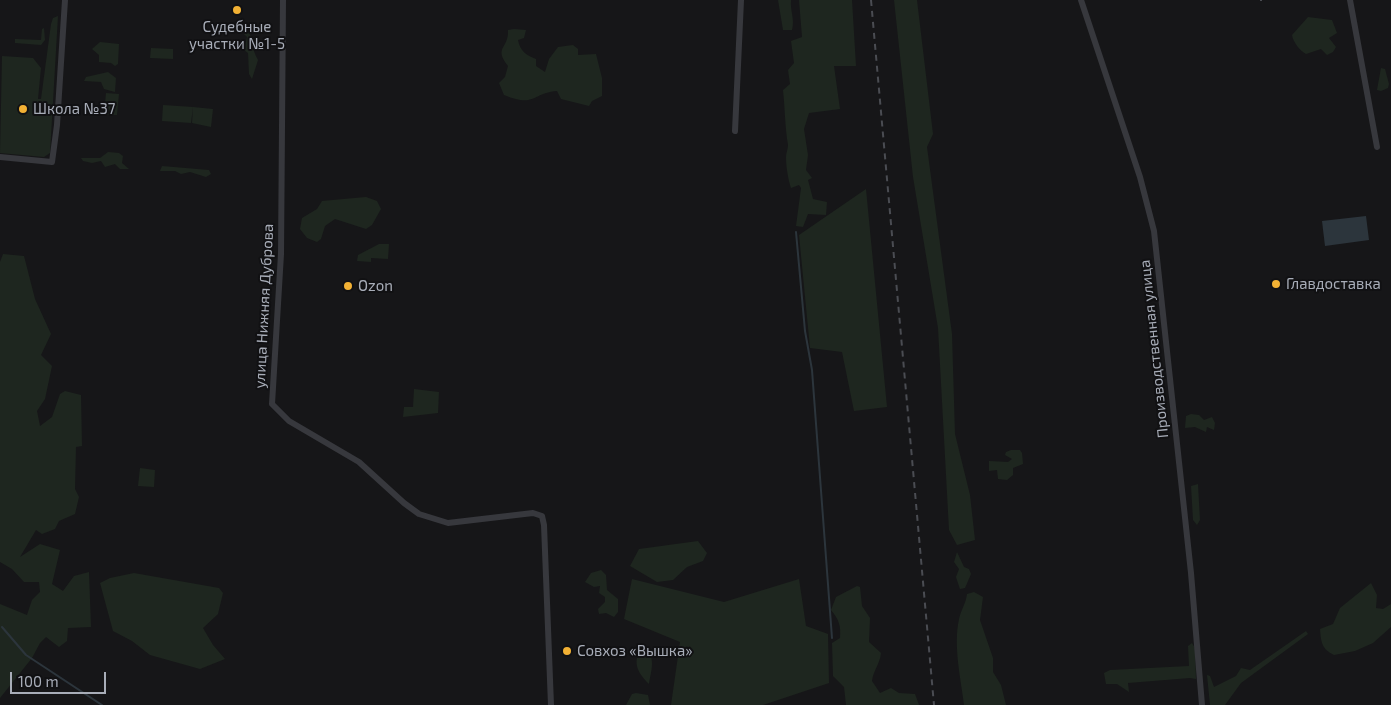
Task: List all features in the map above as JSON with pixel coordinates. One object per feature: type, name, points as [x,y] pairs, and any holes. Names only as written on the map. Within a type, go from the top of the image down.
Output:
[{"type":"street","points":[[0,157],[52,162],[57,125],[65,0]]},
{"type":"street","name":"улица Нижняя Дуброва","points":[[283,0],[280,254],[272,404],[289,421],[359,462],[404,503],[420,514],[448,523],[525,514],[542,516],[552,686],[551,705]]},
{"type":"street","points":[[735,131],[741,0]]},
{"type":"street","name":"Производственная улица","points":[[1081,0],[1140,177],[1154,231],[1190,564],[1202,705]]},
{"type":"street","points":[[1350,0],[1377,147]]},
{"type":"shaded area","points":[[778,0],[791,0],[792,30],[783,30]]},
{"type":"shaded area","points":[[799,0],[852,0],[856,66],[834,66],[840,109],[809,113],[804,129],[808,155],[806,170],[812,178],[808,180],[813,199],[827,202],[826,215],[808,214],[803,227],[796,226],[801,188],[799,185],[791,188],[787,172],[786,157],[788,145],[783,90],[790,84],[788,70],[794,63],[791,41],[802,37]]},
{"type":"shaded area","points":[[894,0],[917,0],[933,134],[927,147],[952,334],[955,434],[970,495],[975,540],[957,545],[949,530],[938,328],[913,177]]},
{"type":"shaded area","points":[[58,16],[50,153],[44,157],[0,153],[2,56],[33,58],[41,68],[38,99],[41,99],[51,24],[53,18]]},
{"type":"shaded area","points":[[1308,17],[1332,20],[1337,33],[1329,38],[1336,47],[1333,52],[1327,55],[1321,49],[1306,54],[1297,46],[1292,35]]},
{"type":"shaded area","points":[[240,27],[248,27],[258,60],[252,79],[249,74],[248,53],[244,50],[247,37]]},
{"type":"shaded area","points":[[44,28],[45,40],[41,45],[15,43],[15,39],[41,40],[42,29]]},
{"type":"shaded area","points":[[508,30],[526,30],[524,38],[518,40],[520,47],[526,54],[536,59],[536,66],[545,72],[549,59],[558,47],[573,45],[578,49],[578,55],[596,54],[602,78],[602,96],[592,101],[589,106],[561,99],[557,91],[528,100],[514,99],[504,95],[499,83],[505,77],[508,66],[502,51],[508,36]]},
{"type":"shaded area","points":[[100,42],[119,44],[118,64],[115,66],[111,63],[99,62],[99,55],[92,49]]},
{"type":"shaded area","points":[[151,48],[173,49],[173,59],[150,58]]},
{"type":"shaded area","points":[[1381,68],[1385,69],[1389,84],[1388,88],[1381,91],[1377,90]]},
{"type":"shaded area","points":[[108,72],[116,78],[115,92],[104,89],[101,82],[84,81],[86,77]]},
{"type":"shaded area","points":[[106,93],[119,94],[117,115],[104,115]]},
{"type":"shaded area","points":[[163,105],[193,107],[191,123],[162,121]]},
{"type":"shaded area","points":[[193,107],[213,109],[211,127],[192,123]]},
{"type":"shaded area","points":[[108,152],[119,153],[123,156],[122,163],[129,169],[120,169],[115,164],[105,167],[101,161],[92,163],[83,161],[81,158],[100,158]]},
{"type":"shaded area","points":[[162,166],[209,170],[211,174],[206,177],[190,172],[181,174],[175,171],[160,171]]},
{"type":"shaded area","points":[[866,189],[887,407],[854,411],[842,352],[810,348],[799,235]]},
{"type":"shaded area","points":[[366,197],[377,201],[381,209],[372,225],[366,229],[335,219],[325,226],[321,239],[317,242],[307,238],[300,229],[302,218],[317,209],[322,201]]},
{"type":"shaded area","points":[[1366,216],[1369,240],[1325,246],[1322,221]]},
{"type":"shaded area","points":[[379,244],[389,244],[388,259],[371,258],[371,262],[357,261],[358,255]]},
{"type":"shaded area","points":[[3,254],[24,256],[35,299],[51,334],[41,355],[52,366],[45,399],[37,411],[40,426],[52,417],[60,394],[65,391],[81,395],[82,446],[76,447],[75,489],[79,497],[75,514],[59,521],[55,529],[42,534],[36,530],[20,557],[40,544],[60,550],[52,584],[63,591],[74,576],[89,572],[91,627],[68,628],[67,641],[59,647],[46,637],[0,698],[0,604],[27,615],[32,600],[40,592],[39,582],[24,582],[12,569],[0,562],[0,262]]},
{"type":"shaded area","points":[[414,389],[439,392],[438,413],[403,417],[404,407],[413,407]]},
{"type":"shaded area","points":[[1191,414],[1199,415],[1204,420],[1212,417],[1215,423],[1214,430],[1207,427],[1206,432],[1195,427],[1185,428],[1186,416]]},
{"type":"shaded area","points":[[1020,450],[1023,464],[1013,468],[1013,475],[1007,480],[998,479],[997,470],[989,471],[989,461],[1008,462],[1012,459],[1005,455],[1006,452]]},
{"type":"shaded area","points":[[140,468],[155,470],[154,487],[138,486]]},
{"type":"shaded area","points":[[1198,484],[1200,520],[1197,525],[1193,520],[1191,486]]},
{"type":"shaded area","points":[[698,541],[707,553],[703,561],[687,567],[673,580],[657,582],[630,566],[639,549]]},
{"type":"shaded area","points":[[957,552],[964,567],[969,569],[971,574],[965,588],[960,589],[956,577],[959,569],[954,562]]},
{"type":"shaded area","points":[[601,570],[606,575],[607,590],[618,599],[618,612],[614,617],[606,613],[599,614],[598,609],[605,602],[605,597],[599,593],[600,586],[594,587],[585,582],[591,573]]},
{"type":"shaded area","points":[[134,573],[219,588],[223,593],[218,614],[203,628],[213,645],[225,659],[200,669],[150,655],[132,641],[113,631],[100,583],[110,578]]},
{"type":"shaded area","points":[[632,579],[724,602],[799,579],[806,626],[828,634],[829,683],[763,705],[671,705],[680,642],[624,619]]},
{"type":"shaded area","points":[[1371,583],[1377,595],[1376,608],[1383,609],[1391,604],[1391,627],[1373,643],[1355,651],[1334,655],[1323,645],[1320,629],[1333,624],[1340,608]]},
{"type":"shaded area","points":[[857,586],[860,587],[862,606],[870,618],[869,642],[881,653],[872,681],[880,693],[891,688],[899,693],[915,694],[919,705],[846,705],[844,687],[833,676],[832,643],[840,638],[840,626],[831,610],[836,597]]},
{"type":"shaded area","points":[[974,592],[983,597],[980,620],[993,658],[993,672],[1001,685],[1006,705],[964,705],[958,662],[957,629],[967,594]]},
{"type":"shaded area","points":[[1306,631],[1308,634],[1241,683],[1225,705],[1210,705],[1207,675],[1210,676],[1214,687],[1236,676],[1241,668],[1250,670]]},
{"type":"shaded area","points":[[1192,643],[1195,648],[1196,679],[1128,683],[1129,692],[1117,684],[1106,684],[1104,673],[1110,670],[1189,666],[1188,646]]},
{"type":"shaded area","points":[[646,648],[652,661],[649,684],[642,677],[637,665],[639,652]]},
{"type":"shaded area","points":[[632,694],[648,695],[650,705],[626,705]]},
{"type":"waterway","points":[[796,232],[805,331],[812,370],[832,638]]},
{"type":"waterway","points":[[2,627],[26,655],[102,705]]},
{"type":"railway","points":[[871,0],[934,705]]},
{"type":"place","name":"Судебные участки №1-5","points":[[237,10]]},
{"type":"place","name":"Школа №37","points":[[23,109]]},
{"type":"place","name":"Главдоставка","points":[[1276,284]]},
{"type":"place","name":"Ozon","points":[[348,286]]},
{"type":"place","name":"Совхоз «Вышка»","points":[[567,651]]}]
